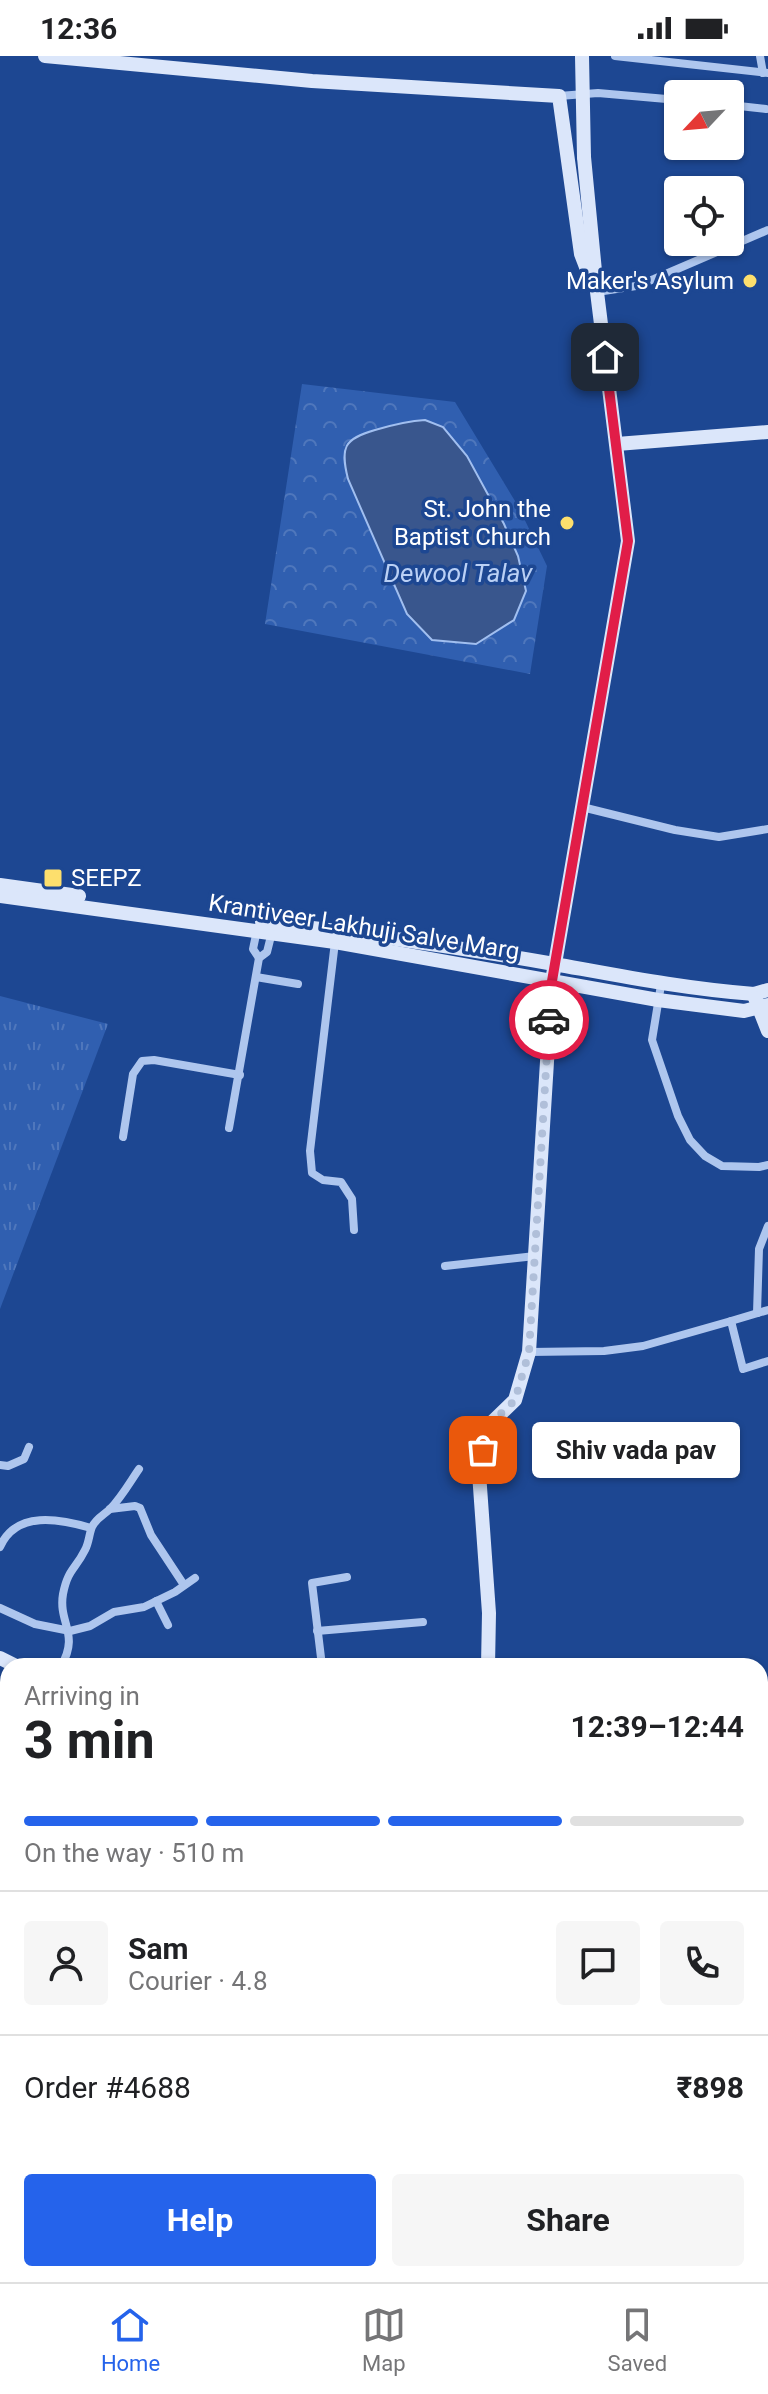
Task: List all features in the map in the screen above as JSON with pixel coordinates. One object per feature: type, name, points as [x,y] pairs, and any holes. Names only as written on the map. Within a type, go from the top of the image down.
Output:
[{"type":"main road","points":[[45,56],[312,81],[559,96],[581,254],[586,267],[594,271]]},
{"type":"main road","points":[[488,1658],[489,1613],[479,1473],[487,1427],[515,1400],[529,1352],[552,981],[628,541],[586,189],[582,56]]},
{"type":"main road","points":[[617,444],[768,432]]},
{"type":"main road","name":"Krantiveer Lakhuji Salve Marg","points":[[0,885],[336,930],[555,964],[660,992]]},
{"type":"main road","name":"Krantiveer Lakhuji Salve Marg","points":[[0,896],[265,931],[552,981],[762,999]]},
{"type":"main road","points":[[762,999],[768,1031]]},
{"type":"street","points":[[615,56],[766,73],[760,56]]},
{"type":"street","points":[[559,96],[598,93],[664,99]]},
{"type":"street","points":[[744,107],[766,109]]},
{"type":"street","points":[[597,292],[609,292],[654,279],[768,230]]},
{"type":"street","points":[[582,807],[675,830],[719,837],[768,829]]},
{"type":"street","points":[[259,958],[267,952],[265,931]]},
{"type":"street","points":[[229,1128],[259,958],[253,949],[265,931]]},
{"type":"street","points":[[335,942],[310,1151],[312,1173],[323,1180],[341,1182],[352,1199],[354,1230]]},
{"type":"street","points":[[256,977],[298,984]]},
{"type":"street","points":[[660,992],[652,1040],[678,1116],[690,1140],[705,1156],[722,1166],[768,1165]]},
{"type":"street","points":[[123,1137],[133,1074],[142,1061],[154,1060],[240,1075]]},
{"type":"street","points":[[757,1313],[759,1249],[768,1226]]},
{"type":"street","points":[[445,1266],[535,1256]]},
{"type":"street","points":[[529,1352],[604,1351],[643,1346],[768,1310]]},
{"type":"street","points":[[731,1321],[743,1369],[768,1361]]},
{"type":"street","points":[[0,1465],[8,1466],[24,1459],[29,1447]]},
{"type":"street","points":[[65,1658],[69,1650],[70,1631],[62,1598],[68,1572],[85,1550],[91,1528],[110,1509],[139,1469]]},
{"type":"street","points":[[110,1509],[140,1508],[151,1535],[184,1585]]},
{"type":"street","points":[[0,1547],[13,1529],[29,1520],[79,1524],[91,1528]]},
{"type":"street","points":[[321,1658],[312,1583],[347,1577]]},
{"type":"street","points":[[0,1608],[35,1624],[70,1631],[90,1626],[114,1612],[144,1607],[195,1578]]},
{"type":"street","points":[[156,1601],[168,1625]]},
{"type":"street","points":[[317,1631],[423,1622]]},
{"type":"green space","points":[[302,384],[455,402],[518,506],[547,566],[530,674],[265,624]],"holes":[[[348,479],[476,644],[407,614]]]},
{"type":"green space","points":[[0,996],[108,1024],[0,1309]]},
{"type":"water","name":"Dewool Talav","points":[[425,420],[443,427],[467,456],[518,556],[526,591],[514,620],[476,644],[432,640],[407,614],[348,479],[344,459],[351,441],[381,428]]},
{"type":"way so far","points":[[483,1450],[487,1427],[515,1400],[529,1352],[549,1020]]},
{"type":"place","name":"Maker's Asylum","points":[[750,281]]},
{"type":"place","name":"St. John the Baptist Church","points":[[567,523]]},
{"type":"place","name":"SEEPZ","points":[[53,878]]},
{"type":"place","name":"Shiv vada pav","points":[[483,1450]]},
{"type":"route","points":[[549,1020],[552,981],[628,541],[605,357]]}]
